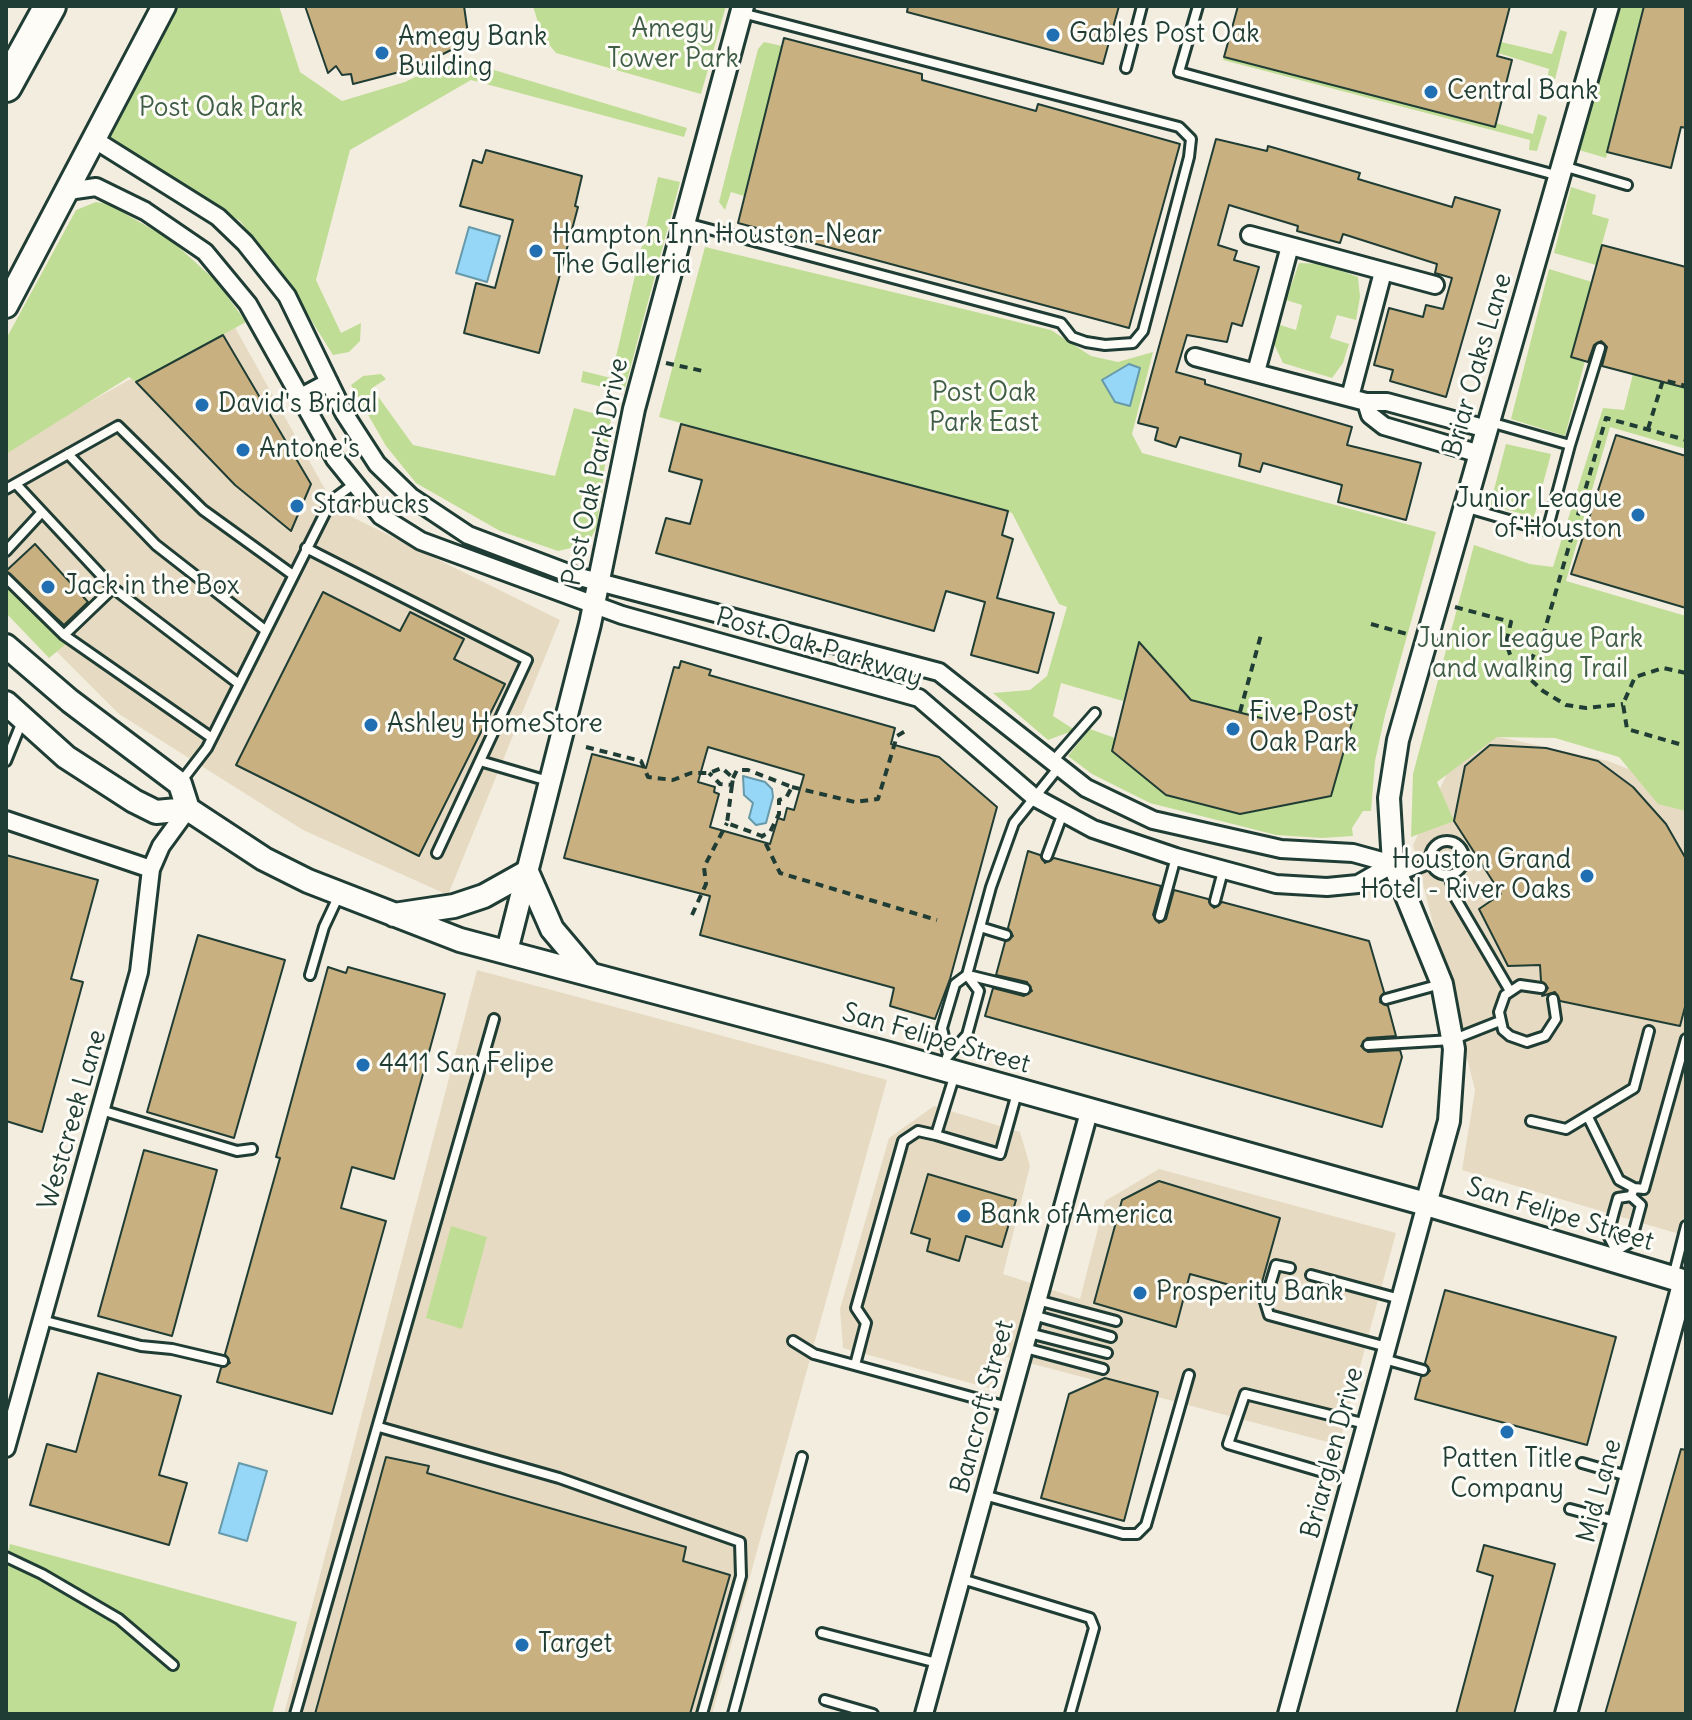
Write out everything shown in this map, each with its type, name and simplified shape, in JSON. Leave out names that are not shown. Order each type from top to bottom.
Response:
[{"type":"highway","points":[[6,86],[50,6]]},
{"type":"main road","points":[[6,306],[164,6]]},
{"type":"main road","points":[[6,646],[70,701],[180,784],[188,809],[156,812],[134,801],[66,757],[6,703]]},
{"type":"main road","name":"San Felipe Street","points":[[188,809],[264,859],[390,916],[460,940],[949,1066],[1017,1091],[1615,1256],[1681,1280]]},
{"type":"main road","points":[[390,916],[454,906],[484,896],[527,872],[552,929],[590,974]]},
{"type":"street","name":"Briar Oaks Lane","points":[[1426,1204],[1449,1121],[1452,1040],[1442,984],[1395,871],[1389,798],[1398,740],[1426,638],[1608,6]]},
{"type":"street","name":"Post Oak Park Drive","points":[[507,951],[600,582],[647,359],[742,9]]},
{"type":"street","name":"Post Oak Parkway","points":[[95,140],[218,217],[245,243],[287,296],[329,382],[377,464],[411,497],[468,535],[511,554],[600,582],[939,672],[1086,788],[1153,820],[1186,830],[1281,849],[1353,853],[1395,871]]},
{"type":"street","name":"Post Oak Parkway","points":[[68,191],[96,187],[145,211],[205,252],[248,304],[299,398],[354,484],[381,516],[421,541],[594,606],[919,698],[1034,797],[1093,829],[1176,857],[1276,884],[1327,887],[1358,884],[1395,871]]},
{"type":"street","points":[[1250,235],[1435,285]]},
{"type":"street","points":[[1256,372],[1290,246]]},
{"type":"street","points":[[1383,272],[1358,399],[1370,415],[1384,426],[1480,454]]},
{"type":"street","points":[[1195,357],[1358,399],[1387,402],[1488,425]]},
{"type":"street","points":[[299,398],[329,382]]},
{"type":"street","name":"Westcreek Lane","points":[[6,1448],[139,972],[151,869],[161,846],[188,809]]},
{"type":"street","points":[[6,820],[151,869]]},
{"type":"street","name":"Bancroft Street","points":[[929,1713],[937,1663],[1089,1112]]},
{"type":"street","name":"Briarglen Drive","points":[[1287,1714],[1426,1204]]},
{"type":"street","name":"Mid Lane","points":[[1566,1714],[1681,1280]]},
{"type":"lane","points":[[1198,6],[1179,72],[1560,171],[1627,185]]},
{"type":"lane","points":[[1126,68],[1140,7]]},
{"type":"lane","points":[[684,222],[1061,323],[1072,337],[1086,342],[1105,345],[1133,343],[1143,331],[1189,157],[1191,139],[1179,127],[1013,87],[742,9]]},
{"type":"lane","points":[[1464,507],[1547,531],[1600,348]]},
{"type":"lane","points":[[1488,425],[1570,445]]},
{"type":"lane","points":[[6,489],[118,426],[203,510],[293,575]]},
{"type":"lane","points":[[68,454],[156,545],[265,630]]},
{"type":"lane","points":[[16,484],[113,588],[239,684]]},
{"type":"lane","points":[[180,784],[212,738],[331,501],[354,484]]},
{"type":"lane","points":[[6,551],[42,512]]},
{"type":"lane","points":[[306,548],[527,660],[437,853]]},
{"type":"lane","points":[[6,578],[64,635],[212,738]]},
{"type":"lane","points":[[64,635],[113,588]]},
{"type":"lane","points":[[949,1066],[942,1028],[955,984],[967,975],[1014,823],[1095,713]]},
{"type":"lane","points":[[6,761],[23,718]]},
{"type":"lane","points":[[480,761],[549,781]]},
{"type":"lane","points":[[1047,856],[1063,813]]},
{"type":"lane","points":[[1444,842],[1455,843],[1463,851],[1464,861],[1459,870],[1449,875],[1438,872],[1431,863],[1435,847],[1444,842]]},
{"type":"lane","points":[[1160,916],[1176,857]]},
{"type":"lane","points":[[1395,871],[1431,863]]},
{"type":"lane","points":[[1215,901],[1223,870]]},
{"type":"lane","points":[[1449,875],[1456,899],[1510,991]]},
{"type":"lane","points":[[310,975],[324,927],[339,894]]},
{"type":"lane","points":[[980,927],[1006,935]]},
{"type":"lane","points":[[967,975],[1025,989]]},
{"type":"lane","points":[[936,1135],[949,1066],[967,1035],[979,991],[967,975]]},
{"type":"lane","points":[[1386,999],[1442,984]]},
{"type":"lane","points":[[1541,988],[1529,984],[1510,991],[1500,1003],[1500,1021],[1510,1036],[1527,1042],[1536,1041],[1552,1029],[1556,1019],[1553,999]]},
{"type":"lane","points":[[295,1714],[494,1019]]},
{"type":"lane","points":[[1368,1045],[1452,1040],[1500,1021]]},
{"type":"lane","points":[[1531,1121],[1566,1129],[1634,1088],[1649,1031]]},
{"type":"lane","points":[[1588,1117],[1619,1180],[1633,1192],[1641,1205],[1631,1242],[1615,1256],[1608,1235],[1618,1198],[1633,1192],[1644,1189],[1681,1075],[1686,1039]]},
{"type":"lane","points":[[855,1365],[866,1323],[856,1308],[903,1141],[918,1131],[1000,1154],[1017,1091]]},
{"type":"lane","points":[[101,1110],[237,1151],[252,1149]]},
{"type":"lane","points":[[1681,1280],[1686,1226]]},
{"type":"lane","points":[[1290,1268],[1276,1265],[1265,1302],[1269,1315],[1385,1353],[1423,1370]]},
{"type":"lane","points":[[1311,1275],[1400,1299]]},
{"type":"lane","points":[[1035,1308],[1116,1321]]},
{"type":"lane","points":[[1035,1308],[1111,1337]]},
{"type":"lane","points":[[42,1320],[141,1346],[172,1349],[223,1361]]},
{"type":"lane","points":[[1026,1340],[1107,1353]]},
{"type":"lane","points":[[1026,1340],[1103,1369]]},
{"type":"lane","points":[[793,1341],[814,1354],[1008,1407]]},
{"type":"lane","points":[[984,1495],[1123,1534],[1137,1534],[1146,1525],[1189,1375]]},
{"type":"lane","points":[[1350,1480],[1228,1444],[1245,1394],[1366,1424]]},
{"type":"lane","points":[[379,1427],[559,1478],[740,1542],[741,1576],[702,1714]]},
{"type":"lane","points":[[733,1714],[802,1457]]},
{"type":"lane","points":[[1582,1463],[1631,1477]]},
{"type":"lane","points":[[1570,1509],[1619,1522]]},
{"type":"lane","points":[[6,1557],[42,1574],[119,1619],[173,1665]]},
{"type":"lane","points":[[961,1579],[1090,1618],[1094,1628],[1070,1714]]},
{"type":"lane","points":[[822,1633],[937,1663]]},
{"type":"lane","points":[[825,1700],[873,1714]]},
{"type":"path","points":[[647,359],[703,371]]},
{"type":"path","points":[[1648,429],[1663,380],[1686,386]]},
{"type":"path","points":[[1524,674],[1543,636],[1606,418],[1686,440]]},
{"type":"path","points":[[1437,603],[1511,622],[1506,643],[1513,663],[1566,705],[1586,708],[1623,704]]},
{"type":"path","points":[[1371,624],[1426,638]]},
{"type":"path","points":[[1240,712],[1262,631]]},
{"type":"path","points":[[1686,673],[1663,668],[1635,677],[1623,704],[1627,729],[1686,746]]},
{"type":"path","points":[[692,915],[706,884],[704,867],[727,823],[733,778],[737,770],[748,770],[792,787],[855,802],[878,799],[897,736],[907,730]]},
{"type":"path","points":[[586,747],[641,761],[648,777],[673,780],[691,773],[709,773],[722,768],[733,778]]},
{"type":"path","points":[[709,773],[720,784],[732,785]]},
{"type":"path","points":[[762,836],[770,832],[779,814],[779,800],[786,798],[792,787]]},
{"type":"path","points":[[727,823],[762,836],[780,873],[937,920]]},
{"type":"shaded area","points":[[232,322],[336,509],[560,620],[448,895],[303,830],[119,714],[6,601],[6,449]]},
{"type":"shaded area","points":[[1468,730],[1608,761],[1686,791],[1686,1236],[1462,1170],[1475,1090],[1413,845]]},
{"type":"shaded area","points":[[477,970],[887,1080],[712,1714],[284,1714]]},
{"type":"shaded area","points":[[934,1106],[1020,1132],[1030,1166],[1003,1274],[1080,1299],[1105,1201],[1159,1169],[1396,1233],[1339,1445],[999,1355],[992,1389],[843,1348],[840,1309],[889,1138]]},
{"type":"green space","name":"Post Oak Park","points":[[179,6],[279,6],[300,72],[342,101],[405,82],[454,58],[687,128],[684,137],[471,80],[350,150],[316,280],[341,333],[361,323],[360,341],[349,352],[333,355],[293,291],[240,221],[107,140]]},
{"type":"green space","name":"Amegy Tower Park","points":[[533,6],[726,6],[701,94],[556,53],[542,36]]},
{"type":"green space","points":[[1619,6],[1644,6],[1606,158],[1579,150]]},
{"type":"green space","points":[[1560,30],[1567,32],[1552,91],[1545,90],[1549,69],[1498,53],[1501,42],[1552,54]]},
{"type":"green space","points":[[764,42],[782,46],[744,196],[731,192],[725,210],[719,202],[758,49]]},
{"type":"green space","points":[[1224,57],[1494,127],[1496,123],[1533,134],[1538,114],[1547,117],[1537,151],[1529,150],[1530,140],[1223,60]]},
{"type":"green space","points":[[658,177],[680,182],[624,392],[581,382],[583,371],[611,378]]},
{"type":"green space","points":[[1571,187],[1596,195],[1592,214],[1609,219],[1596,265],[1554,253]]},
{"type":"green space","points":[[96,202],[108,204],[171,240],[217,282],[246,322],[136,382],[129,377],[6,454],[6,339],[76,210]]},
{"type":"green space","name":"Post Oak Park East","points":[[705,247],[1051,330],[1091,356],[1118,362],[1153,352],[1132,434],[1142,453],[1436,532],[1385,715],[1375,761],[1371,811],[1363,811],[1352,828],[1353,836],[1322,838],[1276,835],[1150,803],[1092,774],[1068,756],[1090,729],[1115,738],[1113,751],[1166,795],[1240,814],[1331,796],[1356,705],[1265,719],[1191,700],[1139,643],[1123,701],[1061,683],[1053,716],[1075,730],[1048,740],[993,693],[1030,690],[1047,676],[1067,607],[1059,604],[1012,513],[659,417]]},
{"type":"green space","points":[[1299,263],[1323,264],[1358,277],[1360,297],[1356,320],[1337,315],[1330,338],[1349,344],[1343,363],[1332,378],[1283,363],[1274,344],[1280,325],[1296,330],[1302,305],[1286,300]]},
{"type":"green space","points":[[1549,269],[1592,282],[1571,357],[1585,361],[1565,436],[1511,419]]},
{"type":"green space","name":"Junior League Park and walking Trail","points":[[1636,362],[1686,376],[1686,449],[1610,427],[1566,581],[1686,616],[1686,811],[1658,804],[1619,757],[1555,738],[1497,737],[1437,782],[1454,821],[1411,837],[1413,774],[1474,545],[1530,564],[1553,567],[1603,408],[1624,410]]},
{"type":"green space","points":[[381,374],[386,379],[372,388],[413,445],[555,476],[574,408],[611,418],[597,526],[588,544],[558,551],[500,531],[416,483],[386,446],[351,385],[363,376]]},
{"type":"green space","points":[[1506,444],[1551,454],[1534,517],[1490,505]]},
{"type":"green space","points":[[6,587],[66,644],[49,658],[6,613]]},
{"type":"green space","points":[[451,1226],[487,1237],[462,1329],[426,1318]]},
{"type":"green space","points":[[10,1544],[297,1622],[272,1714],[6,1714],[6,1563]]},
{"type":"water","points":[[469,227],[500,236],[487,282],[456,273]]},
{"type":"water","points":[[1129,364],[1140,368],[1130,406],[1115,402],[1102,380]]},
{"type":"water","points":[[743,776],[765,782],[772,789],[766,823],[756,825],[749,818],[753,803],[744,795]]},
{"type":"water","points":[[239,1463],[267,1471],[247,1541],[219,1533]]},
{"type":"building","name":"Amegy Bank Building","points":[[305,6],[464,6],[469,41],[415,68],[353,84],[351,74],[342,75],[336,66],[328,73]]},
{"type":"building","name":"Gables Post Oak","points":[[908,6],[1119,6],[1103,64],[907,12]]},
{"type":"building","name":"Central Bank","points":[[1238,6],[1510,6],[1497,56],[1512,60],[1495,127],[1224,57]]},
{"type":"building","points":[[1644,6],[1686,6],[1686,128],[1681,127],[1671,168],[1607,152]]},
{"type":"building","points":[[784,38],[922,74],[922,80],[1036,111],[1038,104],[1180,144],[1129,328],[738,223]]},
{"type":"building","points":[[1216,139],[1267,151],[1268,146],[1360,173],[1358,179],[1452,207],[1455,197],[1500,210],[1446,397],[1390,381],[1393,370],[1374,365],[1389,308],[1423,317],[1426,305],[1443,309],[1452,278],[1435,273],[1437,264],[1343,234],[1340,243],[1297,231],[1298,226],[1229,205],[1218,245],[1237,251],[1234,260],[1259,267],[1242,326],[1232,323],[1227,342],[1187,335],[1176,372],[1205,380],[1205,384],[1352,427],[1347,445],[1421,463],[1406,520],[1338,502],[1342,485],[1263,463],[1260,472],[1239,466],[1241,454],[1180,437],[1176,447],[1155,440],[1158,428],[1138,423]]},
{"type":"building","name":"Hampton Inn Houston-Near The Galleria","points":[[486,150],[582,176],[575,206],[578,207],[539,353],[464,333],[476,283],[495,288],[513,220],[460,206],[473,160],[482,163]]},
{"type":"building","points":[[1602,245],[1686,267],[1686,388],[1602,366],[1607,347],[1601,341],[1594,345],[1588,362],[1571,357]]},
{"type":"building","points":[[223,335],[311,484],[291,531],[235,485],[136,382]]},
{"type":"building","points":[[681,424],[1008,511],[1002,535],[1013,539],[997,598],[1054,613],[1038,673],[971,655],[985,602],[946,591],[934,631],[656,553],[666,518],[690,524],[702,480],[669,471]]},
{"type":"building","name":"Junior League of Houston","points":[[1616,435],[1686,456],[1686,608],[1571,574]]},
{"type":"building","name":"Jack in the Box","points":[[35,544],[88,602],[64,625],[6,571]]},
{"type":"building","name":"Ashley HomeStore","points":[[323,592],[400,631],[410,612],[464,639],[454,659],[505,684],[419,856],[236,765]]},
{"type":"building","name":"Five Post Oak Park","points":[[1139,642],[1191,700],[1265,719],[1357,705],[1331,796],[1240,814],[1166,795],[1112,751]]},
{"type":"building","points":[[681,661],[711,670],[709,675],[895,728],[891,744],[939,757],[997,807],[950,979],[935,1019],[890,1006],[894,988],[700,935],[710,896],[564,858],[592,754],[646,768],[674,667],[679,668]],"holes":[[[708,747],[804,775],[794,810],[787,808],[784,820],[778,818],[770,844],[710,827],[719,794],[714,792],[715,787],[698,782]]]},
{"type":"building","name":"Houston Grand Hotel - River Oaks","points":[[1490,745],[1546,748],[1598,761],[1633,787],[1666,824],[1686,859],[1686,1003],[1680,1026],[1560,1001],[1555,992],[1542,996],[1548,988],[1541,981],[1540,965],[1508,966],[1479,909],[1501,894],[1454,821],[1465,766]]},
{"type":"building","points":[[1028,851],[1040,855],[1045,863],[1054,858],[1161,886],[1153,915],[1159,923],[1166,919],[1174,890],[1208,899],[1214,908],[1222,902],[1369,941],[1384,992],[1380,1002],[1388,1006],[1396,1036],[1367,1038],[1361,1046],[1368,1052],[1400,1050],[1402,1057],[1382,1127],[985,1016],[993,988],[1024,996],[1032,991],[1027,982],[996,975],[1005,942],[1013,936],[1008,928]]},
{"type":"building","points":[[6,855],[98,880],[71,979],[83,982],[42,1132],[6,1121]]},
{"type":"building","points":[[198,935],[285,960],[234,1138],[147,1112]]},
{"type":"building","points":[[328,967],[346,973],[348,967],[445,994],[394,1179],[352,1167],[341,1208],[386,1221],[332,1414],[217,1382],[221,1368],[230,1363],[225,1354],[280,1158],[276,1157]]},
{"type":"building","points":[[144,1150],[217,1170],[172,1336],[98,1316]]},
{"type":"building","name":"Bank of America","points":[[928,1174],[1016,1200],[1002,1247],[966,1236],[959,1261],[927,1251],[930,1239],[911,1233]]},
{"type":"building","points":[[1159,1181],[1280,1218],[1259,1293],[1190,1274],[1176,1327],[1094,1303],[1122,1200]]},
{"type":"building","points":[[1445,1290],[1616,1337],[1587,1445],[1415,1399],[1421,1377],[1430,1371],[1425,1363]]},
{"type":"building","points":[[98,1373],[181,1396],[159,1475],[187,1483],[169,1545],[30,1505],[47,1444],[76,1452]]},
{"type":"building","points":[[1105,1378],[1158,1392],[1124,1521],[1041,1498],[1069,1394]]},
{"type":"building","points":[[1681,1449],[1686,1450],[1686,1714],[1605,1714]]},
{"type":"building","name":"Target","points":[[386,1457],[429,1466],[427,1473],[686,1547],[683,1561],[730,1575],[690,1714],[315,1714]]},
{"type":"building","points":[[1484,1545],[1555,1564],[1514,1714],[1456,1714],[1493,1576],[1477,1571]]},
{"type":"place","name":"Gables Post Oak","points":[[1053,35]]},
{"type":"place","name":"Amegy Bank Building","points":[[382,53]]},
{"type":"place","name":"Central Bank","points":[[1431,92]]},
{"type":"place","name":"Hampton Inn Houston-Near The Galleria","points":[[536,251]]},
{"type":"place","name":"David's Bridal","points":[[202,405]]},
{"type":"place","name":"Antone's","points":[[243,450]]},
{"type":"place","name":"Starbucks","points":[[297,506]]},
{"type":"place","name":"Junior League of Houston","points":[[1638,515]]},
{"type":"place","name":"Jack in the Box","points":[[48,587]]},
{"type":"place","name":"Ashley HomeStore","points":[[371,725]]},
{"type":"place","name":"Five Post Oak Park","points":[[1233,729]]},
{"type":"place","name":"Houston Grand Hotel - River Oaks","points":[[1587,876]]},
{"type":"place","name":"4411 San Felipe","points":[[363,1065]]},
{"type":"place","name":"Bank of America","points":[[964,1216]]},
{"type":"place","name":"Prosperity Bank","points":[[1140,1293]]},
{"type":"place","name":"Patten Title Company","points":[[1507,1432]]},
{"type":"place","name":"Target","points":[[522,1645]]}]
